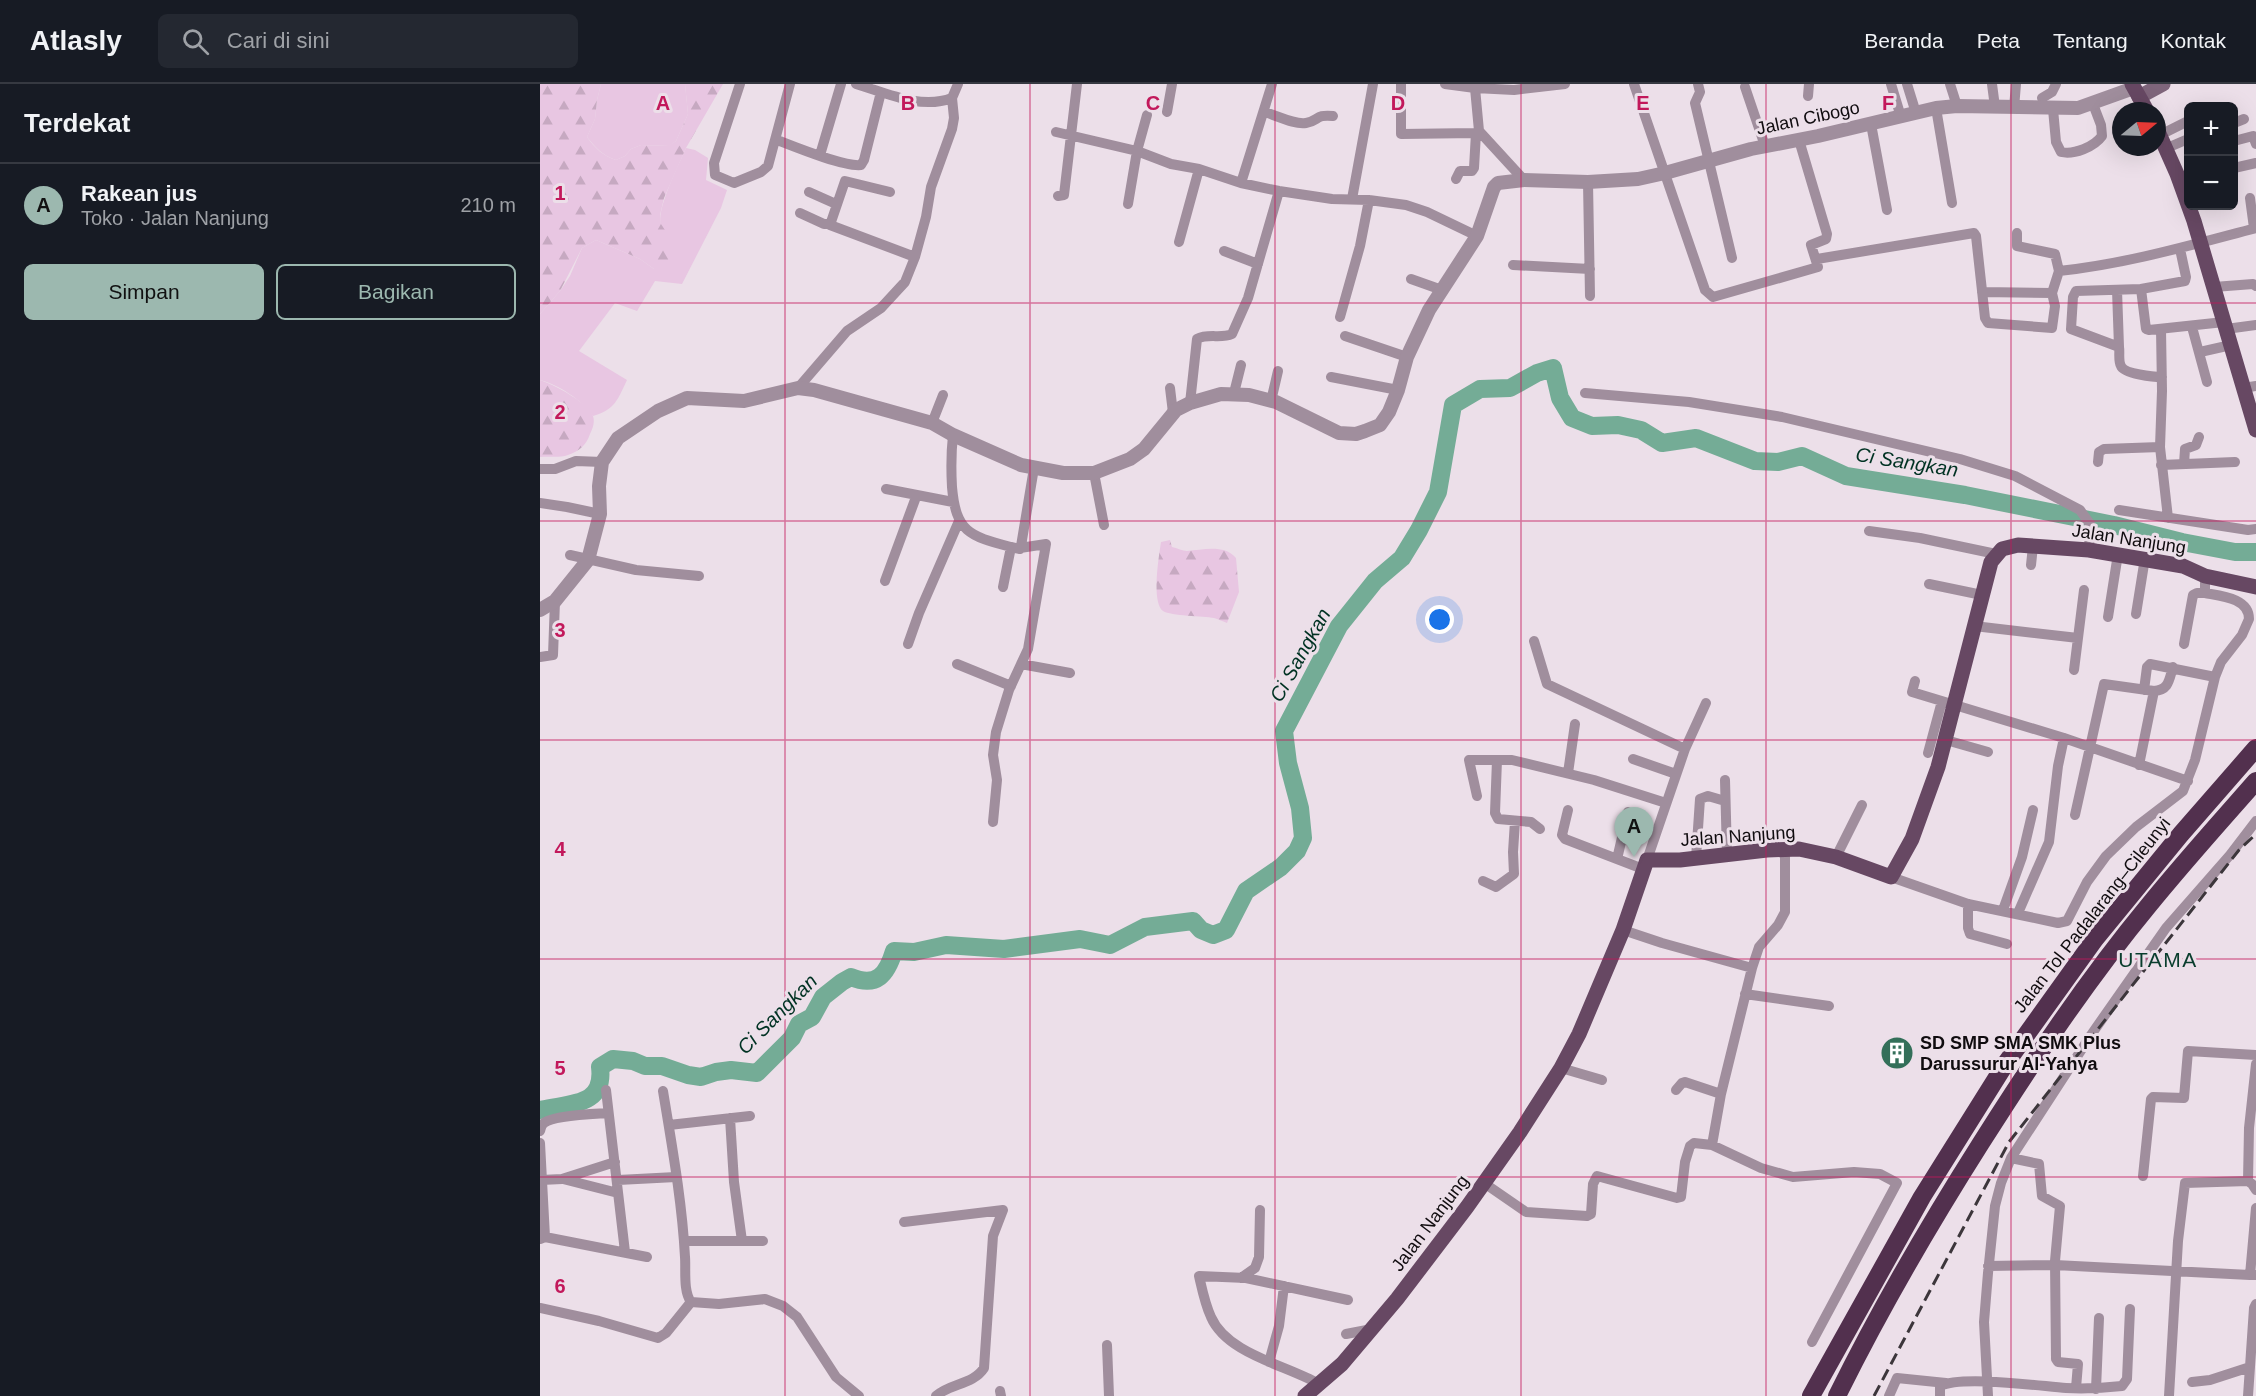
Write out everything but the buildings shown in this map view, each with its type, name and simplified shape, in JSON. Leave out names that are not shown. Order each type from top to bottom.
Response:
[{"type":"highway","name":"Jalan Tol Padalarang–Cileunyi","points":[[1811,1396],[1922,1197],[2006,1063],[2095,939],[2181,834],[2256,748]]},
{"type":"highway","points":[[1837,1396],[1860,1349],[1940,1208],[2062,1019],[2148,906],[2256,782]]},
{"type":"main road","points":[[2135,90],[2163,84]]},
{"type":"main road","points":[[2166,145],[2183,172],[2200,243],[2225,326],[2250,387],[2256,430]]},
{"type":"main road","name":"Jalan Nanjung","points":[[1996,554],[2010,546],[2089,549],[2145,558],[2256,587]]},
{"type":"main road","points":[[1891,877],[1912,839],[1927,801],[1946,741],[1949,704],[1974,626],[1991,562],[1996,554]]},
{"type":"main road","name":"Jalan Nanjung","points":[[2200,573],[2215,568],[2256,576]]},
{"type":"main road","name":"Jalan Nanjung","points":[[1305,1396],[1342,1364],[1372,1329],[1484,1183],[1561,1068],[1580,1034],[1623,930],[1645,865],[1785,849],[1818,852],[1891,877]]},
{"type":"street","points":[[740,84],[714,163],[715,175],[734,183],[761,172],[768,166],[777,140],[790,84]]},
{"type":"street","points":[[820,155],[841,84]]},
{"type":"street","points":[[856,84],[907,100],[942,102],[952,98]]},
{"type":"street","points":[[798,388],[847,331],[881,308],[905,282],[915,257],[926,217],[931,187],[952,129],[954,118],[952,98],[957,84]]},
{"type":"street","points":[[1058,196],[1064,195],[1077,84]]},
{"type":"street","points":[[1167,112],[1172,84]]},
{"type":"street","points":[[1240,183],[1272,84]]},
{"type":"street","points":[[1352,199],[1373,84]]},
{"type":"street","points":[[1401,84],[1401,134],[1477,132],[1524,180]]},
{"type":"street","points":[[1445,84],[1475,88],[1564,84]]},
{"type":"street","points":[[1634,84],[1705,290],[1713,297],[1817,268],[1811,244],[1826,239],[1827,234],[1799,140]]},
{"type":"street","points":[[1698,84],[1700,92],[1695,104],[1732,258]]},
{"type":"street","points":[[1808,96],[1809,84]]},
{"type":"street","points":[[1891,84],[1901,117]]},
{"type":"street","points":[[1907,84],[1916,113]]},
{"type":"street","points":[[1950,84],[1956,106]]},
{"type":"street","points":[[1992,84],[1995,107]]},
{"type":"street","points":[[2014,108],[2016,84]]},
{"type":"street","points":[[2042,98],[2052,92],[2056,84]]},
{"type":"street","points":[[1745,87],[1765,146]]},
{"type":"street","points":[[1456,179],[1460,171],[1472,171],[1474,168],[1477,132],[1475,88]]},
{"type":"street","name":"Jalan Cibogo","points":[[1477,236],[1496,184],[1503,182],[1524,180],[1622,181],[1665,173],[1765,146],[1936,108],[1956,106],[2078,108],[2135,90]]},
{"type":"street","points":[[777,140],[857,166],[863,163],[881,92]]},
{"type":"street","points":[[2053,109],[2056,142],[2061,152],[2067,153],[2090,146],[2102,136],[2101,125],[2092,104]]},
{"type":"street","points":[[1936,108],[1952,203]]},
{"type":"street","points":[[1264,112],[1302,123],[1310,122],[1322,114],[1333,116]]},
{"type":"street","points":[[1128,204],[1146,115]]},
{"type":"street","points":[[1871,123],[1887,210]]},
{"type":"street","points":[[2166,134],[2184,124]]},
{"type":"street","points":[[540,610],[555,601],[588,560],[600,514],[599,486],[602,462],[612,444],[626,431],[680,400],[695,397],[744,401],[798,388],[826,393],[932,423],[953,435],[1021,465],[1057,472],[1094,473],[1118,465],[1138,455],[1173,413],[1190,403],[1213,395],[1234,393],[1271,401],[1339,433],[1356,434],[1374,428],[1384,420],[1398,390],[1407,357],[1429,310],[1477,236],[1427,212],[1406,205],[1369,200],[1332,199],[1240,183],[1199,170],[1171,165],[1137,151],[1056,132]]},
{"type":"street","points":[[2238,140],[2253,136],[2256,144]]},
{"type":"street","points":[[2166,137],[2184,139]]},
{"type":"street","points":[[2238,167],[2256,164]]},
{"type":"street","points":[[1179,242],[1199,170]]},
{"type":"street","points":[[830,224],[842,184],[846,180],[890,192]]},
{"type":"street","points":[[1588,182],[1590,296]]},
{"type":"street","points":[[1190,403],[1197,339],[1202,336],[1232,334],[1248,298],[1279,191]]},
{"type":"street","points":[[809,192],[836,204]]},
{"type":"street","points":[[2059,271],[2095,267],[2180,249],[2255,228],[2250,198]]},
{"type":"street","points":[[1340,317],[1360,246],[1369,200]]},
{"type":"street","points":[[801,213],[824,224],[830,224],[915,257]]},
{"type":"street","points":[[1816,259],[1974,233],[1985,318],[1988,323],[2071,329],[2119,347]]},
{"type":"street","points":[[2017,233],[2017,246],[2055,254],[2059,271],[2052,293],[2055,306],[2052,328]]},
{"type":"street","points":[[2071,329],[2074,293],[2079,290],[2140,289],[2185,281],[2180,249]]},
{"type":"street","points":[[1224,251],[1258,264]]},
{"type":"street","points":[[1513,265],[1590,269]]},
{"type":"street","points":[[1411,279],[1442,290]]},
{"type":"street","points":[[2214,287],[2253,284],[2256,286]]},
{"type":"street","points":[[2140,289],[2145,329],[2147,330],[2256,325]]},
{"type":"street","points":[[2116,290],[2120,366],[2123,370],[2142,375],[2162,377]]},
{"type":"street","points":[[1982,292],[2052,293]]},
{"type":"street","points":[[2192,327],[2206,382]]},
{"type":"street","points":[[2161,329],[2160,447],[2168,518]]},
{"type":"street","points":[[1344,336],[1407,357]]},
{"type":"street","points":[[2200,352],[2231,345]]},
{"type":"street","points":[[1234,393],[1241,365]]},
{"type":"street","points":[[1271,401],[1278,371]]},
{"type":"street","points":[[1330,377],[1398,390]]},
{"type":"street","points":[[1170,388],[1173,413]]},
{"type":"street","points":[[1586,393],[1689,402],[1782,417],[1960,459],[2015,476],[2080,510],[2091,529],[2089,549]]},
{"type":"street","points":[[932,423],[943,395]]},
{"type":"street","points":[[953,435],[951,468],[953,502],[959,521],[978,537],[1019,545],[1046,544],[1030,639],[996,732],[993,755],[997,780],[993,822]]},
{"type":"street","points":[[2184,464],[2185,449],[2196,445],[2199,437]]},
{"type":"street","points":[[2098,462],[2099,452],[2104,449],[2160,447]]},
{"type":"street","points":[[540,469],[555,469],[576,461],[602,462]]},
{"type":"street","points":[[2161,465],[2235,462]]},
{"type":"street","points":[[1003,587],[1019,545],[1034,468]]},
{"type":"street","points":[[1094,473],[1104,525]]},
{"type":"street","points":[[886,489],[953,502]]},
{"type":"street","points":[[885,581],[916,496]]},
{"type":"street","points":[[540,503],[600,514]]},
{"type":"street","points":[[2119,510],[2248,530],[2256,529]]},
{"type":"street","points":[[908,644],[959,521]]},
{"type":"street","points":[[1869,531],[1920,538],[1996,554]]},
{"type":"street","points":[[2031,565],[2033,546]]},
{"type":"street","points":[[2108,617],[2118,554]]},
{"type":"street","points":[[570,555],[654,572],[699,576]]},
{"type":"street","points":[[2136,614],[2145,558]]},
{"type":"street","points":[[2200,573],[2205,593]]},
{"type":"street","points":[[1929,584],[1982,595]]},
{"type":"street","points":[[2074,670],[2084,590]]},
{"type":"street","points":[[1891,877],[1968,904],[2058,923],[2067,921],[2087,882],[2106,856],[2136,827],[2179,796],[2188,782],[2215,677],[2221,662],[2252,629],[2249,614],[2240,603],[2231,598],[2195,593],[2184,644]]},
{"type":"street","points":[[540,657],[553,655],[555,601]]},
{"type":"street","points":[[1974,626],[2078,638]]},
{"type":"street","points":[[1534,640],[1547,684],[1685,749]]},
{"type":"street","points":[[957,664],[1011,686]]},
{"type":"street","points":[[1021,664],[1070,673]]},
{"type":"street","points":[[2139,765],[2149,690],[2149,664],[2215,677]]},
{"type":"street","points":[[2075,815],[2104,684],[2149,690],[2166,688],[2173,667]]},
{"type":"street","points":[[1915,681],[1912,692],[2064,738],[2188,782]]},
{"type":"street","points":[[1568,810],[1562,837],[1617,859],[1645,865],[1685,749],[1706,703]]},
{"type":"street","points":[[1928,753],[1949,704]]},
{"type":"street","points":[[1568,773],[1575,724]]},
{"type":"street","points":[[2018,913],[2049,842],[2058,766],[2064,738]]},
{"type":"street","points":[[1946,741],[1988,752]]},
{"type":"street","points":[[1477,796],[1469,760],[1512,759],[1568,773],[1666,803]]},
{"type":"street","points":[[1633,759],[1676,774]]},
{"type":"street","points":[[1497,760],[1495,813],[1498,819],[1531,822],[1540,829]]},
{"type":"street","points":[[1725,780],[1727,855]]},
{"type":"street","points":[[1696,858],[1700,799],[1708,796],[1725,801]]},
{"type":"street","points":[[1836,857],[1862,805]]},
{"type":"street","points":[[2003,910],[2022,856],[2033,810]]},
{"type":"street","points":[[1617,859],[1628,812]]},
{"type":"street","points":[[1483,881],[1496,887],[1515,873],[1513,852],[1515,821]]},
{"type":"street","points":[[1989,1396],[1984,1322],[1988,1266],[1995,1206],[2011,1158],[2091,1035],[2166,928],[2230,855],[2256,821]]},
{"type":"street","points":[[1713,1145],[1721,1095],[1752,968],[1759,947],[1779,925],[1785,912],[1785,849]]},
{"type":"street","points":[[1968,904],[1970,934],[2007,944]]},
{"type":"street","points":[[1623,930],[1752,968]]},
{"type":"street","points":[[1745,994],[1829,1006]]},
{"type":"street","points":[[2143,1176],[2151,1099],[2153,1097],[2184,1098],[2188,1051],[2256,1055]]},
{"type":"street","points":[[2169,1396],[2180,1220],[2186,1182],[2253,1183],[2249,1128],[2256,1064]]},
{"type":"street","points":[[1561,1068],[1602,1080]]},
{"type":"street","points":[[1676,1090],[1685,1082],[1721,1095]]},
{"type":"street","points":[[606,1090],[625,1252]]},
{"type":"street","points":[[663,1091],[684,1241],[687,1290],[691,1302]]},
{"type":"street","points":[[540,1131],[548,1120],[608,1113]]},
{"type":"street","points":[[669,1125],[750,1116]]},
{"type":"street","points":[[730,1118],[734,1182],[742,1240]]},
{"type":"street","points":[[540,1143],[542,1238],[647,1257]]},
{"type":"street","points":[[1484,1183],[1526,1212],[1587,1216],[1591,1214],[1593,1184],[1597,1176],[1680,1198],[1685,1162],[1690,1146],[1694,1143],[1713,1145],[1761,1168],[1793,1177],[1854,1172],[1880,1174],[1897,1183],[1812,1342]]},
{"type":"street","points":[[2011,1158],[2038,1163],[2042,1196],[2060,1206],[2055,1265],[2056,1359],[2059,1362],[2078,1364],[2071,1391]]},
{"type":"street","points":[[541,1180],[562,1179],[615,1162]]},
{"type":"street","points":[[618,1180],[676,1177]]},
{"type":"street","points":[[562,1179],[618,1194]]},
{"type":"street","points":[[1988,1266],[2055,1265],[2253,1275],[2256,1208]]},
{"type":"street","points":[[904,1222],[1002,1210],[993,1236],[984,1368],[975,1378],[944,1390],[936,1396]]},
{"type":"street","points":[[1241,1278],[1255,1268],[1259,1257],[1260,1210]]},
{"type":"street","points":[[684,1241],[763,1241]]},
{"type":"street","points":[[1319,1384],[1269,1362],[1226,1339],[1211,1317],[1199,1276],[1241,1278],[1348,1300]]},
{"type":"street","points":[[1269,1362],[1279,1326],[1284,1286]]},
{"type":"street","points":[[691,1302],[719,1304],[765,1299],[783,1306],[797,1317],[837,1377],[859,1396]]},
{"type":"street","points":[[540,1308],[599,1320],[658,1338],[666,1333],[691,1302]]},
{"type":"street","points":[[2248,1396],[2256,1304]]},
{"type":"street","points":[[1889,1396],[1897,1378],[1946,1383],[1987,1382],[2071,1391],[2122,1386],[2126,1382],[2130,1309]]},
{"type":"street","points":[[2096,1389],[2099,1317]]},
{"type":"street","points":[[1346,1334],[1372,1329]]},
{"type":"street","points":[[1107,1344],[1109,1396]]},
{"type":"street","points":[[2192,1382],[2210,1380],[2250,1367]]},
{"type":"street","points":[[1940,1396],[1940,1386],[1946,1383]]},
{"type":"green space","points":[[540,84],[601,84],[595,119],[587,137],[600,151],[616,160],[641,145],[668,146],[676,141],[688,114],[685,84],[723,84],[686,148],[664,198],[660,215],[661,224],[674,244],[669,262],[663,268],[654,269],[640,259],[596,240],[582,248],[560,291],[540,314]]},
{"type":"green space","points":[[601,84],[685,84],[688,114],[676,141],[669,146],[641,145],[616,160],[603,154],[587,137],[595,119]]},
{"type":"green space","points":[[686,148],[695,150],[708,158],[706,180],[727,190],[721,208],[682,284],[655,281],[637,311],[615,303],[579,351],[627,380],[611,407],[593,416],[570,394],[555,385],[540,380],[540,314],[570,276],[582,248],[596,240],[640,259],[654,269],[673,244],[662,227],[660,217],[669,187]]},
{"type":"green space","points":[[540,380],[578,400],[590,411],[594,420],[592,430],[582,448],[562,456],[540,457]]},
{"type":"green space","points":[[1170,540],[1172,547],[1184,551],[1219,549],[1236,558],[1239,592],[1227,623],[1214,618],[1167,613],[1159,606],[1157,578],[1161,542]]},
{"type":"waterway","name":"Ci Sangkan","points":[[540,1110],[573,1104],[591,1096],[597,1090],[600,1067],[613,1059],[633,1061],[645,1066],[662,1066],[701,1077],[731,1070],[757,1073],[792,1038],[799,1024],[812,1017],[823,997],[851,977],[868,981],[880,977],[888,966],[894,951],[914,952],[946,945],[1004,949],[1080,939],[1110,945],[1145,927],[1193,921],[1201,930],[1213,935],[1226,930],[1246,891],[1281,867],[1297,851],[1303,838],[1300,808],[1288,763],[1284,731],[1339,626],[1375,581],[1402,558],[1419,530],[1438,492],[1453,405],[1480,389],[1510,388],[1537,373],[1553,368],[1560,398],[1572,418],[1592,426],[1618,425],[1641,430],[1662,443],[1696,438],[1755,461],[1778,462],[1802,456],[1846,476],[1965,495],[2235,552],[2256,552]]},
{"type":"railway","points":[[1874,1396],[2009,1142],[2239,850],[2256,834]]},
{"type":"place","name":"Rakean jus","points":[[1634,857]]},
{"type":"place","name":"SD SMP SMA SMK Plus Darussurur Al-Yahya","points":[[1897,1053]]},
{"type":"district","name":"UTAMA","points":[[2158,960]]}]
